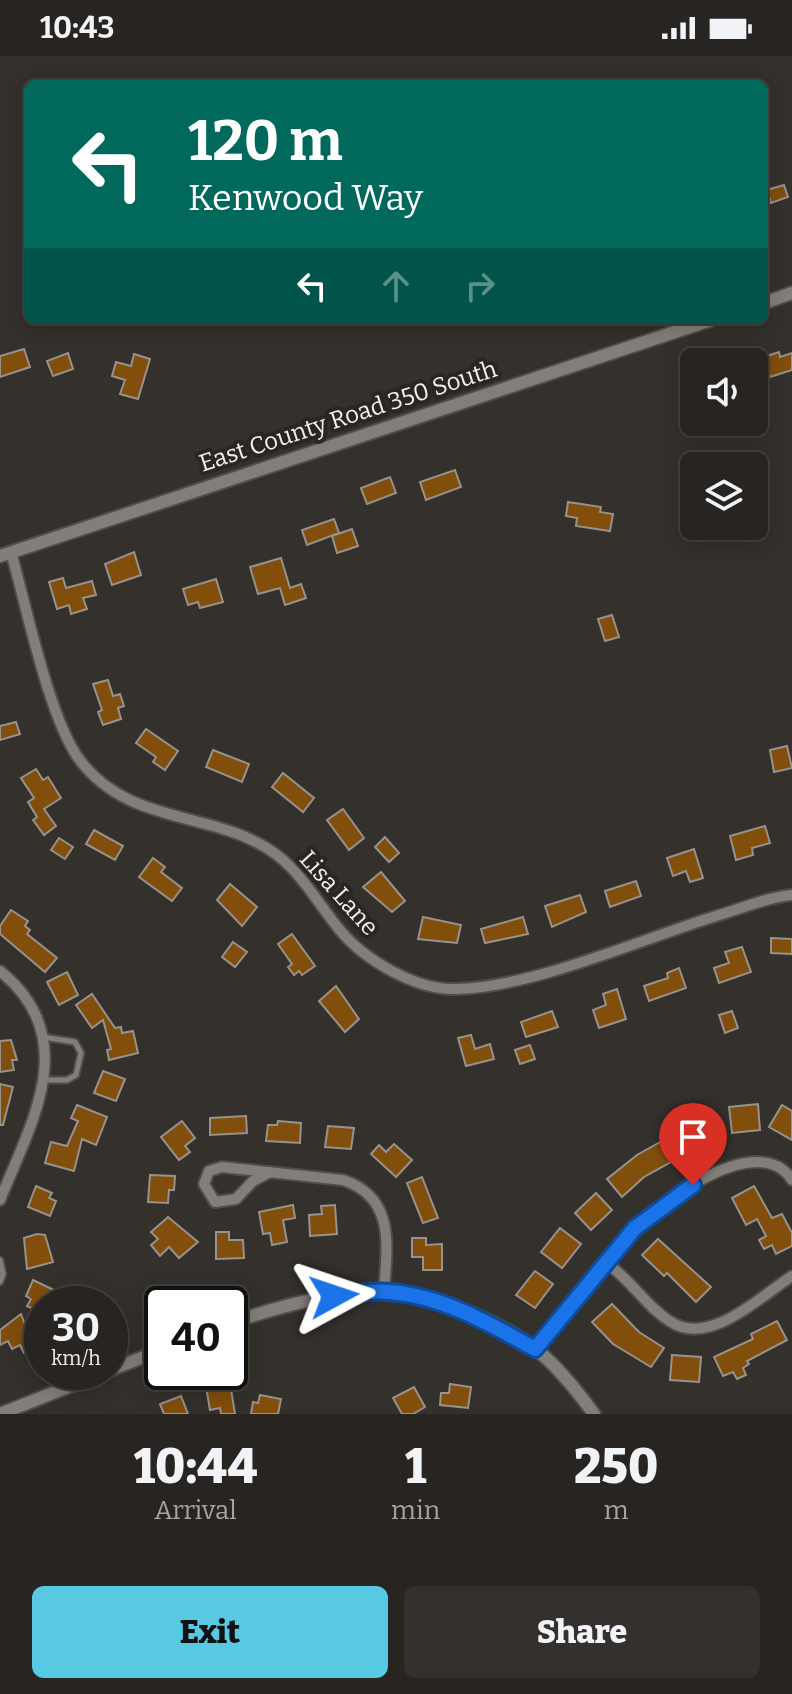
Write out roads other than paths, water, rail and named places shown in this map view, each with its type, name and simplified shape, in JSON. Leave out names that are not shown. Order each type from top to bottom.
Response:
[{"type":"street","points":[[768,302],[792,293]]},
{"type":"street","name":"East County Road 350 South","points":[[6,554],[699,324]]},
{"type":"street","name":"Lisa Lane","points":[[6,554],[58,715],[78,758],[97,778],[136,805],[240,835],[277,855],[305,883],[341,932],[371,957],[405,976],[426,985],[454,989],[503,982],[792,895]]},
{"type":"street","points":[[0,971],[29,1004],[42,1037],[46,1080],[0,1200]]},
{"type":"street","points":[[535,1349],[635,1228],[674,1196],[711,1174],[751,1160],[770,1163],[787,1173],[792,1180]]},
{"type":"street","points":[[270,1172],[226,1202],[215,1202],[204,1184],[209,1171],[222,1167],[270,1172],[343,1180],[369,1193],[387,1227],[384,1292]]},
{"type":"street","points":[[606,1263],[621,1272],[670,1322],[685,1328],[716,1325],[792,1276]]},
{"type":"street","points":[[248,1317],[288,1304],[384,1292],[448,1306],[535,1349],[594,1414]]},
{"type":"street","points":[[0,1414],[60,1390]]},
{"type":"lane","points":[[42,1037],[75,1042],[81,1053],[76,1075],[67,1080],[46,1080]]},
{"type":"lane","points":[[0,1260],[3,1274],[0,1282]]}]
